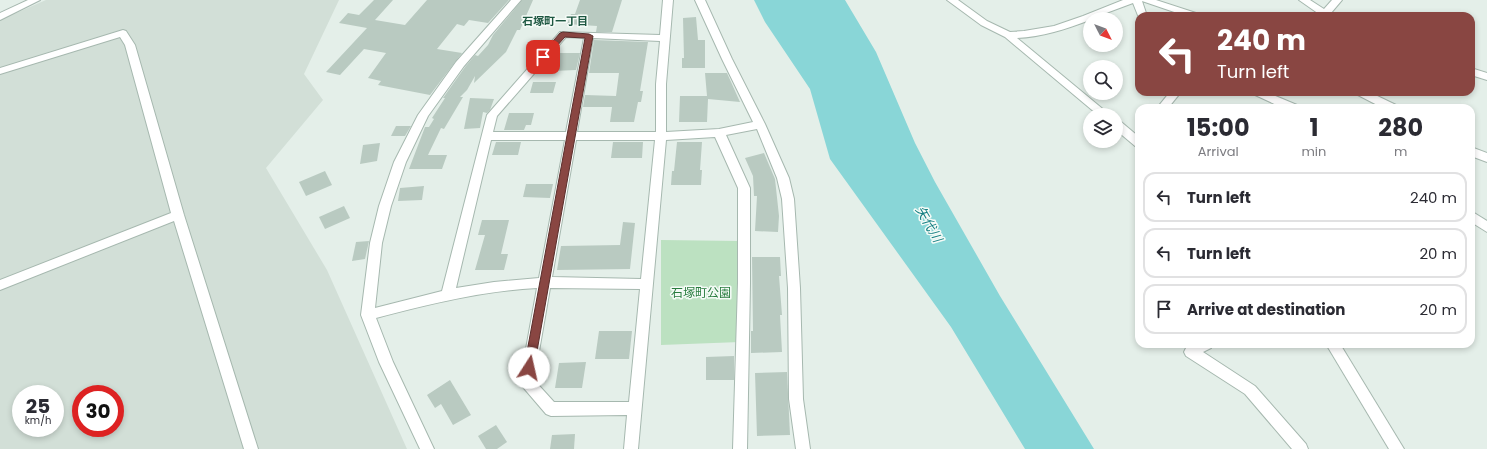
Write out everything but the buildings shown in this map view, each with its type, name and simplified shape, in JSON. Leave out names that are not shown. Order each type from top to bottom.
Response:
[{"type":"street","points":[[0,16],[35,0]]},
{"type":"street","points":[[427,449],[386,362],[368,315],[376,243],[385,206],[400,162],[423,115],[460,64],[516,0]]},
{"type":"street","points":[[631,449],[661,136],[664,38],[668,0]]},
{"type":"street","points":[[700,0],[727,59],[760,124],[783,178],[788,199],[794,288],[796,399],[803,449]]},
{"type":"street","points":[[952,0],[984,23],[1008,35],[1097,108]]},
{"type":"street","points":[[1008,35],[1027,36],[1083,20],[1131,0]]},
{"type":"street","points":[[1137,0],[1141,12]]},
{"type":"street","points":[[1146,0],[1184,12]]},
{"type":"street","points":[[1304,0],[1322,12]]},
{"type":"street","points":[[1328,12],[1337,0]]},
{"type":"street","points":[[0,71],[123,33],[130,45],[178,216],[251,449]]},
{"type":"street","points":[[448,294],[492,115],[563,34],[664,38]]},
{"type":"street","points":[[589,36],[527,382],[552,410],[634,408]]},
{"type":"street","points":[[1475,74],[1487,78]]},
{"type":"street","points":[[1166,104],[1172,96]]},
{"type":"street","points":[[1266,96],[1284,104]]},
{"type":"street","points":[[1368,96],[1384,104]]},
{"type":"street","points":[[488,136],[661,136],[719,133],[760,124]]},
{"type":"street","points":[[1123,129],[1135,138]]},
{"type":"street","points":[[719,133],[744,188],[744,291],[740,449]]},
{"type":"street","points":[[1475,153],[1487,158]]},
{"type":"street","points":[[0,285],[178,216]]},
{"type":"street","points":[[1475,219],[1487,227]]},
{"type":"street","points":[[368,315],[448,294],[495,286],[544,283],[646,284]]},
{"type":"street","points":[[1198,348],[1191,352],[1250,390],[1301,449]]},
{"type":"street","points":[[1336,348],[1397,449]]},
{"type":"shaded area","points":[[46,0],[339,0],[304,74],[323,100],[266,168],[327,270],[407,449],[0,449],[0,20]]},
{"type":"green space","name":"石塚町公園","points":[[661,240],[740,241],[740,342],[661,345]]},
{"type":"water","name":"矢代川","points":[[754,0],[845,0],[876,52],[915,143],[935,182],[1000,296],[1094,449],[1025,449],[951,327],[830,159],[810,89],[765,22]]},
{"type":"district","name":"石塚町一丁目","points":[[555,21]]},
{"type":"route","points":[[529,368],[589,36],[563,34],[543,57]]}]
